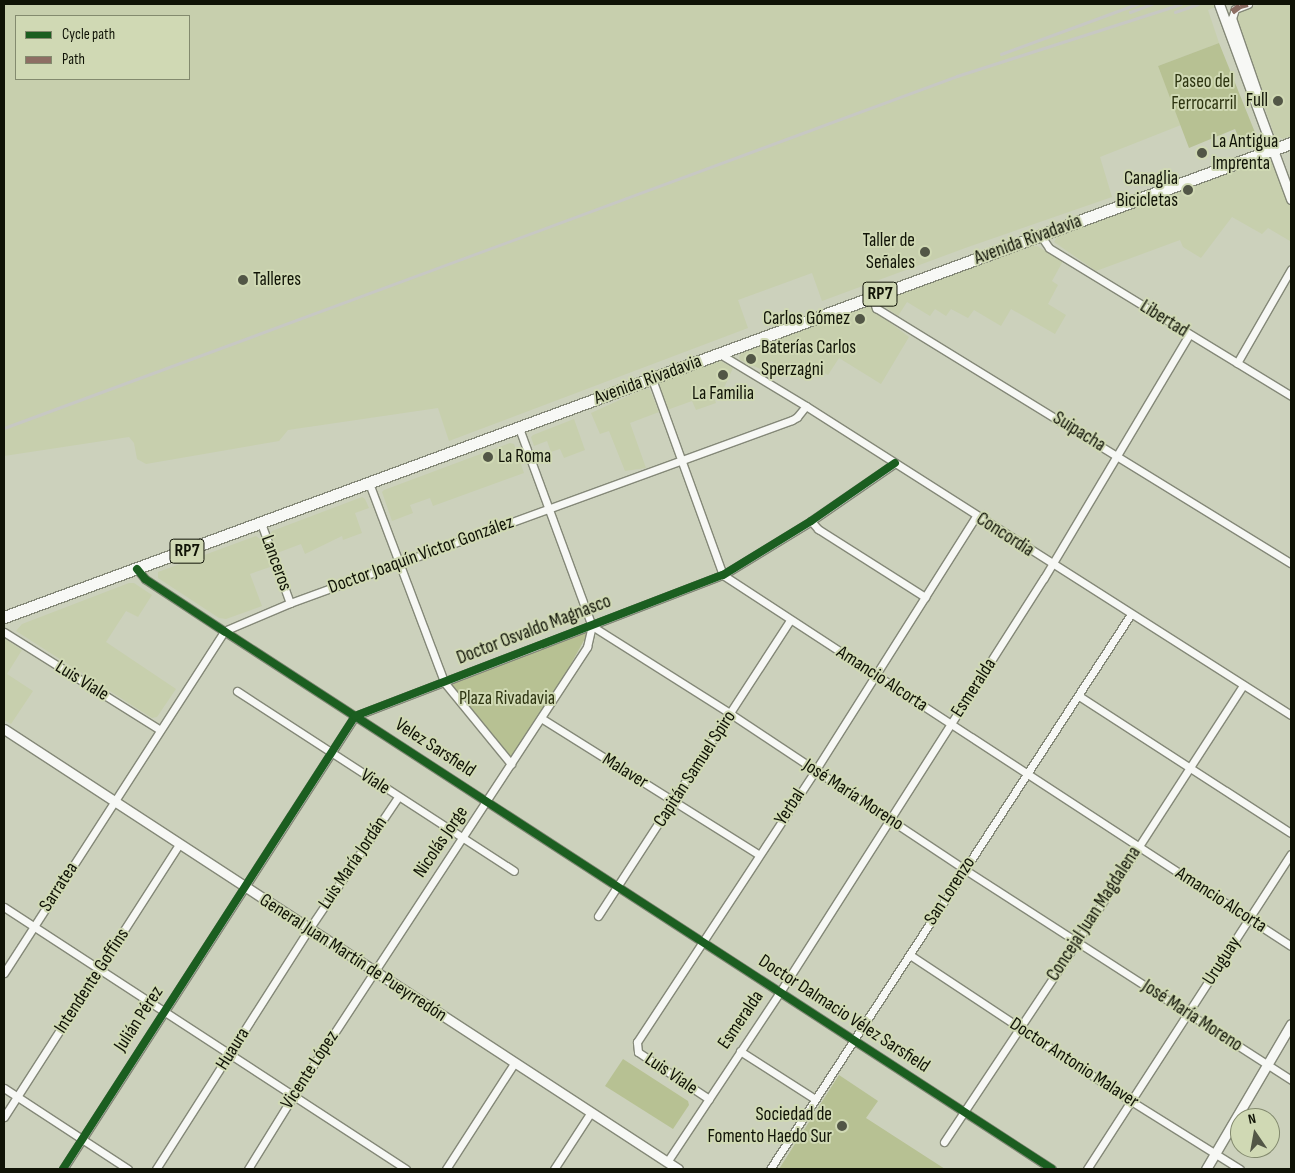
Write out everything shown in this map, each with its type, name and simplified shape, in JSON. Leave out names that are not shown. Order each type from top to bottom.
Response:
[{"type":"main road","name":"Avenida Rivadavia","points":[[4,617],[1291,143]]},
{"type":"street","points":[[1219,4],[1291,199]]},
{"type":"street","points":[[1248,4],[1240,6],[1232,12],[1232,18],[1258,93],[1260,115]]},
{"type":"street","name":"Libertad","points":[[1041,236],[1050,248],[1291,396]]},
{"type":"street","points":[[1237,363],[1291,269]]},
{"type":"street","name":"Suipacha","points":[[872,297],[876,308],[1291,563]]},
{"type":"street","name":"Esmeralda","points":[[667,1162],[780,992],[1052,565],[1189,335]]},
{"type":"street","name":"Concordia","points":[[720,354],[806,406],[1291,716]]},
{"type":"street","points":[[652,379],[723,576]]},
{"type":"street","name":"Doctor Joaquín Victor González","points":[[224,631],[290,603],[792,420],[806,406]]},
{"type":"street","points":[[519,428],[592,626]]},
{"type":"street","name":"Doctor Osvaldo Magnasco","points":[[355,716],[723,576],[811,521],[895,463]]},
{"type":"street","points":[[369,482],[444,682],[511,764]]},
{"type":"street","name":"Yerbal","points":[[636,1047],[637,1042],[976,516]]},
{"type":"street","points":[[811,521],[818,529],[925,597]]},
{"type":"street","name":"Lanceros","points":[[261,523],[290,603]]},
{"type":"street","name":"Velez Sarsfield","points":[[137,569],[145,578],[224,631],[618,886]]},
{"type":"street","name":"Amancio Alcorta","points":[[723,576],[1291,946]]},
{"type":"street","name":"San Lorenzo","points":[[770,1169],[1131,614]]},
{"type":"street","name":"Capitán Samuel Spiro","points":[[598,916],[674,802],[790,620]]},
{"type":"street","name":"José María Moreno","points":[[592,626],[731,714],[964,870],[1291,1080]]},
{"type":"street","name":"Nicolás Jorge","points":[[374,972],[488,801],[587,647],[592,626]]},
{"type":"street","points":[[114,801],[224,631]]},
{"type":"street","name":"Luis Viale","points":[[4,632],[160,730]]},
{"type":"street","name":"Concejal Juan Magdalena","points":[[944,1142],[1077,942],[1243,685]]},
{"type":"street","name":"Viale","points":[[237,691],[462,839],[514,871]]},
{"type":"street","points":[[1079,696],[1291,832]]},
{"type":"street","points":[[244,887],[355,716]]},
{"type":"street","name":"Malaver","points":[[541,718],[759,855]]},
{"type":"street","name":"General Juan Martín de Pueyrredón","points":[[4,729],[678,1169]]},
{"type":"street","name":"Luis María Jordán","points":[[309,929],[398,797]]},
{"type":"street","name":"Sarratea","points":[[4,973],[114,801]]},
{"type":"street","name":"Intendente Goffins","points":[[4,1117],[179,844]]},
{"type":"street","name":"Uruguay","points":[[1087,1169],[1291,854]]},
{"type":"street","name":"Doctor Dalmacio Vélez Sarsfield","points":[[618,886],[1052,1169]]},
{"type":"street","name":"Julián Pérez","points":[[63,1169],[244,887]]},
{"type":"street","points":[[4,907],[406,1169]]},
{"type":"street","name":"Huaura","points":[[156,1169],[309,929]]},
{"type":"street","name":"Doctor Antonio Malaver","points":[[910,955],[1131,1101],[1240,1169]]},
{"type":"street","name":"Vicente López","points":[[248,1169],[374,972]]},
{"type":"street","points":[[1206,1169],[1291,1024]]},
{"type":"street","name":"Luis Viale","points":[[636,1047],[638,1052],[708,1099]]},
{"type":"street","points":[[740,1051],[815,1099]]},
{"type":"street","points":[[446,1169],[515,1062]]},
{"type":"street","points":[[4,1088],[128,1169]]},
{"type":"street","points":[[554,1169],[591,1112]]},
{"type":"shaded area","points":[[4,4],[1224,4],[1208,10],[1219,43],[1158,66],[1181,125],[1100,157],[1112,197],[968,247],[822,301],[812,273],[738,300],[748,328],[449,441],[438,408],[288,430],[279,441],[146,464],[137,459],[134,443],[129,437],[4,456]]},
{"type":"shaded area","points":[[1262,4],[1291,4],[1291,136],[1283,139],[1274,134],[1234,19],[1235,14],[1241,10]]},
{"type":"shaded area","points":[[1268,159],[1274,162],[1291,208],[1290,241],[1268,228],[1262,234],[1232,217],[1201,258],[1183,247],[1180,240],[1096,271],[1054,242],[1058,235]]},
{"type":"shaded area","points":[[1031,246],[1037,246],[1063,261],[1052,281],[1058,285],[1048,304],[1066,315],[1055,334],[1011,309],[1001,326],[974,310],[968,318],[951,309],[946,316],[935,309],[930,316],[907,302],[898,316],[884,306],[887,299]]},
{"type":"shaded area","points":[[868,306],[909,337],[881,384],[839,358],[828,375],[814,367],[806,381],[771,361],[765,371],[740,360],[739,357],[743,351]]},
{"type":"shaded area","points":[[719,360],[733,368],[723,390],[713,394],[716,403],[696,410],[692,401],[667,410],[658,386],[660,382]]},
{"type":"shaded area","points":[[646,388],[650,390],[659,412],[630,423],[646,468],[625,471],[609,431],[600,434],[591,413]]},
{"type":"shaded area","points":[[574,419],[585,450],[564,458],[560,449],[551,452],[547,441],[534,446],[531,437],[533,435]]},
{"type":"shaded area","points":[[510,443],[514,444],[524,473],[433,506],[430,498],[410,505],[413,513],[392,521],[382,492],[384,490]]},
{"type":"shaded area","points":[[362,497],[369,508],[355,513],[362,533],[343,540],[342,536],[305,554],[301,544],[277,553],[270,535],[272,531]]},
{"type":"shaded area","points":[[256,536],[260,539],[270,567],[250,574],[262,606],[226,619],[219,618],[158,578],[158,572]]},
{"type":"shaded area","points":[[129,583],[134,583],[152,595],[138,617],[126,611],[106,642],[176,689],[157,717],[152,718],[16,631],[22,624]]},
{"type":"shaded area","points":[[4,638],[22,650],[7,674],[33,691],[11,724],[4,720]]},
{"type":"green space","name":"Paseo del Ferrocarril","points":[[1219,43],[1258,140],[1242,146],[1235,129],[1189,148],[1158,66]]},
{"type":"green space","name":"Plaza Rivadavia","points":[[592,626],[541,718],[511,764],[444,682]]},
{"type":"green space","points":[[623,1059],[688,1101],[689,1105],[673,1129],[605,1086]]},
{"type":"green space","name":"Sociedad de Fomento Haedo Sur","points":[[839,1075],[878,1101],[866,1118],[945,1169],[779,1169]]},
{"type":"railway","points":[[1001,54],[1137,4]]},
{"type":"railway","points":[[1130,12],[1152,4]]},
{"type":"railway","points":[[4,428],[957,76],[1181,4]]},
{"type":"railway","points":[[1175,12],[1198,4]]},
{"type":"marked path","points":[[1232,12],[1240,6],[1248,4]]},
{"type":"cycle path","points":[[63,1169],[355,716],[723,575],[811,521],[895,463]]},
{"type":"cycle path","points":[[137,569],[145,579],[224,631],[1052,1169]]},
{"type":"place","name":"Full","points":[[1278,101]]},
{"type":"place","name":"La Antigua Imprenta","points":[[1202,153]]},
{"type":"place","name":"Canaglia Bicicletas","points":[[1188,190]]},
{"type":"place","name":"Taller de Señales","points":[[925,252]]},
{"type":"place","name":"Talleres","points":[[243,280]]},
{"type":"place","name":"Carlos Gómez","points":[[860,319]]},
{"type":"place","name":"Baterías Carlos Sperzagni","points":[[751,359]]},
{"type":"place","name":"La Familia","points":[[723,375]]},
{"type":"place","name":"La Roma","points":[[488,457]]},
{"type":"place","name":"Sociedad de Fomento Haedo Sur","points":[[842,1126]]}]
